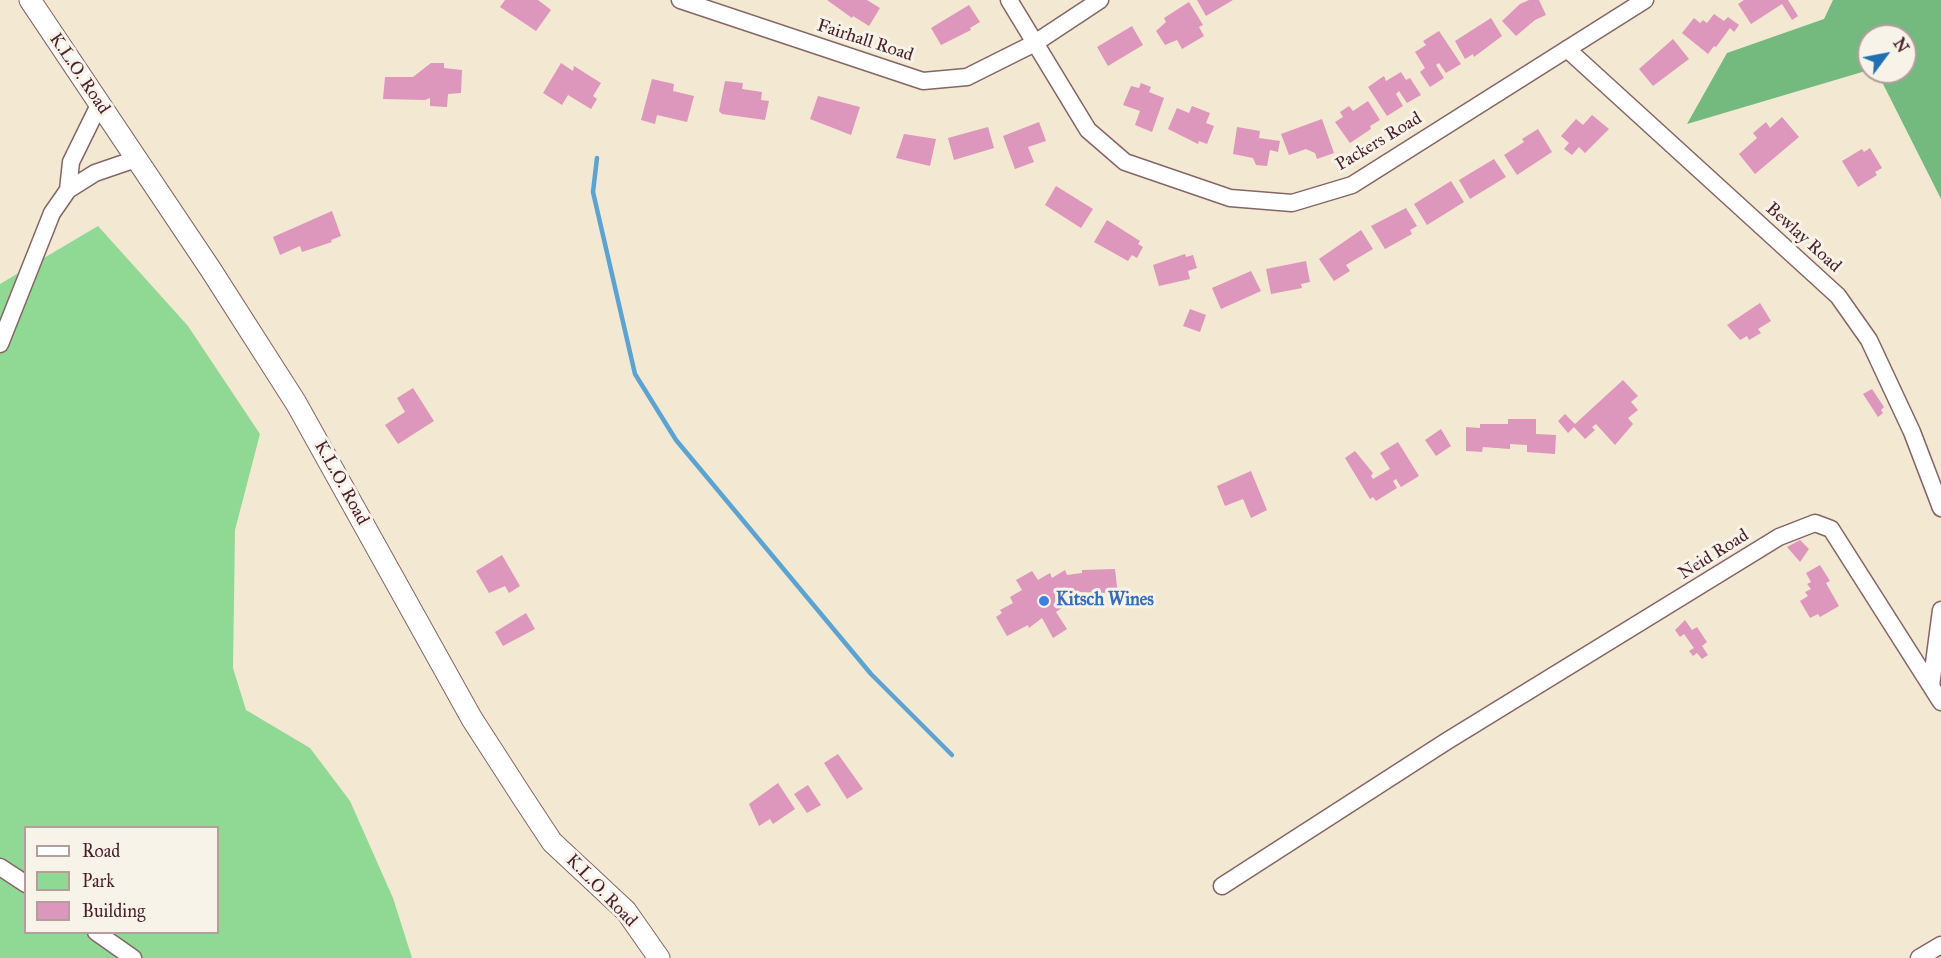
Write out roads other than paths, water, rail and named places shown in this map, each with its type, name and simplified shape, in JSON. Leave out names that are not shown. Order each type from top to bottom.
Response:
[{"type":"main road","name":"K.L.O. Road","points":[[30,0],[296,403],[472,719],[523,798],[552,842],[626,911],[658,958]]},
{"type":"street","name":"Fairhall Road","points":[[680,0],[922,81],[967,77],[1035,43],[1100,0]]},
{"type":"street","name":"Packers Road","points":[[1009,0],[1088,130],[1125,162],[1230,198],[1292,203],[1352,185],[1645,0]]},
{"type":"street","name":"Bewlay Road","points":[[1567,49],[1838,296],[1869,340],[1912,432],[1941,508]]},
{"type":"street","points":[[68,190],[71,162],[99,105]]},
{"type":"street","points":[[0,344],[52,213],[68,190],[95,173],[136,159]]},
{"type":"street","name":"Neid Road","points":[[1222,886],[1448,741],[1779,537],[1815,524],[1831,529],[1941,702]]},
{"type":"street","points":[[1931,686],[1941,610]]},
{"type":"street","points":[[0,867],[24,883]]},
{"type":"street","points":[[97,934],[133,958]]},
{"type":"street","points":[[1919,958],[1941,945]]},
{"type":"waterway","points":[[597,158],[593,192],[635,374],[676,440],[871,674],[952,755]]},
{"type":"place","name":"Kitsch Wines","points":[[1044,601]]}]
